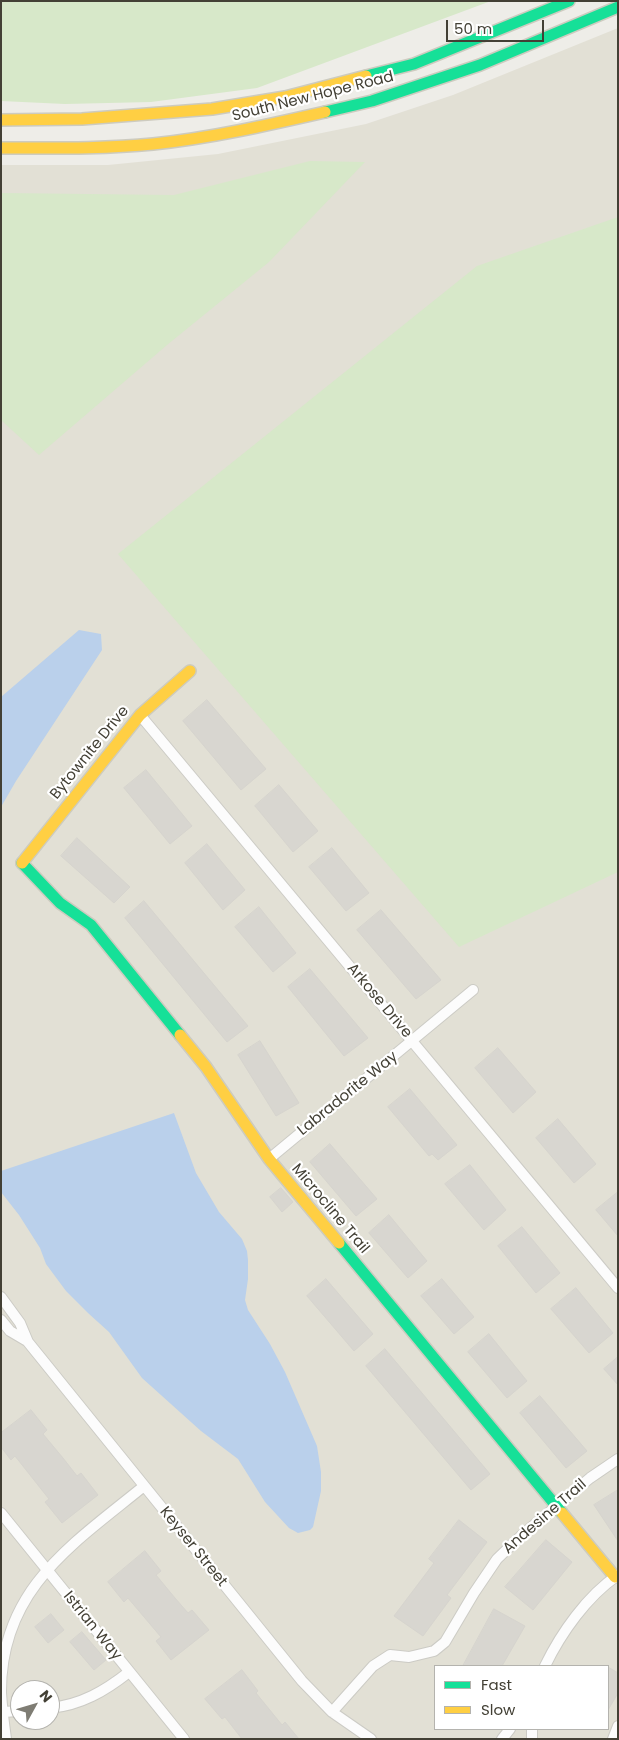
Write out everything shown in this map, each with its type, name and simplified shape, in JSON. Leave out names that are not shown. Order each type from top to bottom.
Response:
[{"type":"main road","name":"South New Hope Road","points":[[1,120],[82,119],[194,110],[285,97],[414,64],[569,1]]},
{"type":"main road","name":"South New Hope Road","points":[[1,148],[63,148],[152,144],[236,132],[372,101],[480,65],[618,7]]},
{"type":"main road","name":"Bytownite Drive","points":[[22,862],[140,714],[190,671]]},
{"type":"main road","name":"Microcline Trail","points":[[22,862],[60,902],[91,925],[206,1067],[269,1159],[616,1576]]},
{"type":"street","name":"Arkose Drive","points":[[140,714],[618,1288]]},
{"type":"street","name":"Labradorite Way","points":[[269,1159],[473,990]]},
{"type":"street","name":"Keyser Street","points":[[1,1297],[20,1323],[28,1342],[302,1681],[332,1712],[371,1739]]},
{"type":"street","name":"Keyser Street","points":[[1,1320],[10,1330],[28,1342]]},
{"type":"street","name":"Andesine Trail","points":[[332,1712],[373,1666],[390,1656],[408,1657],[434,1651],[445,1642],[497,1559],[522,1535],[590,1478],[618,1458]]},
{"type":"street","points":[[6,1739],[1,1692],[2,1674],[7,1643],[23,1600],[46,1568],[68,1547],[144,1486]]},
{"type":"street","name":"Istrian Way","points":[[1,1513],[184,1739]]},
{"type":"street","points":[[546,1665],[565,1630],[589,1602],[616,1576]]},
{"type":"street","points":[[60,1706],[91,1698],[109,1688],[130,1672]]},
{"type":"street","points":[[3,1712],[10,1712]]},
{"type":"street","points":[[613,1739],[618,1726]]},
{"type":"shaded area","points":[[618,28],[618,1739],[1,1739],[1,165],[108,165],[218,154],[366,124],[453,95]]},
{"type":"green space","points":[[1,1],[491,1],[257,88],[151,102],[65,104],[1,101]]},
{"type":"green space","points":[[310,161],[365,162],[269,262],[167,345],[39,455],[1,420],[1,193],[174,195]]},
{"type":"green space","points":[[618,217],[618,872],[459,947],[118,554],[477,266]]},
{"type":"water","points":[[79,630],[101,634],[102,650],[1,807],[1,697]]},
{"type":"water","points":[[174,1113],[196,1173],[219,1212],[242,1239],[247,1251],[248,1260],[245,1300],[248,1310],[285,1372],[317,1446],[321,1472],[321,1491],[313,1527],[310,1530],[298,1533],[289,1528],[265,1502],[238,1459],[201,1431],[142,1378],[109,1332],[66,1291],[46,1264],[40,1248],[19,1215],[1,1192],[1,1171]]},
{"type":"building","points":[[207,700],[266,769],[241,790],[183,721]]},
{"type":"building","points":[[146,770],[192,826],[170,844],[124,788]]},
{"type":"building","points":[[279,785],[318,831],[293,852],[255,806]]},
{"type":"building","points":[[77,838],[130,887],[114,903],[61,856]]},
{"type":"building","points":[[207,844],[245,890],[223,910],[185,863]]},
{"type":"building","points":[[332,848],[369,893],[346,911],[309,867]]},
{"type":"building","points":[[144,901],[248,1026],[227,1042],[125,918]]},
{"type":"building","points":[[259,907],[296,953],[273,972],[235,927]]},
{"type":"building","points":[[381,910],[441,980],[416,999],[357,930]]},
{"type":"building","points":[[310,969],[368,1038],[344,1056],[288,987]]},
{"type":"building","points":[[260,1041],[299,1103],[276,1116],[238,1055]]},
{"type":"building","points":[[498,1048],[536,1092],[513,1113],[475,1068]]},
{"type":"building","points":[[410,1089],[457,1145],[438,1160],[432,1154],[429,1156],[388,1107]]},
{"type":"building","points":[[558,1119],[596,1164],[574,1183],[536,1138]]},
{"type":"building","points":[[330,1144],[377,1199],[356,1216],[310,1162]]},
{"type":"building","points":[[470,1165],[506,1210],[484,1230],[445,1184]]},
{"type":"building","points":[[281,1188],[293,1202],[282,1212],[270,1197]]},
{"type":"building","points":[[618,1192],[618,1236],[596,1210]]},
{"type":"building","points":[[389,1215],[427,1261],[408,1278],[369,1233]]},
{"type":"building","points":[[522,1227],[560,1273],[536,1293],[498,1246]]},
{"type":"building","points":[[326,1279],[373,1334],[354,1351],[307,1296]]},
{"type":"building","points":[[442,1279],[474,1317],[454,1334],[421,1296]]},
{"type":"building","points":[[576,1288],[613,1333],[589,1353],[551,1309]]},
{"type":"building","points":[[489,1334],[527,1381],[507,1398],[468,1352]]},
{"type":"building","points":[[385,1349],[490,1474],[471,1490],[366,1366]]},
{"type":"building","points":[[618,1357],[618,1385],[604,1369]]},
{"type":"building","points":[[540,1396],[587,1451],[566,1468],[520,1413]]},
{"type":"building","points":[[31,1410],[47,1430],[43,1434],[77,1476],[81,1473],[98,1495],[62,1523],[45,1502],[49,1499],[15,1456],[11,1460],[1,1447],[1,1433]]},
{"type":"building","points":[[618,1490],[618,1541],[594,1505]]},
{"type":"building","points":[[459,1520],[487,1542],[447,1595],[451,1598],[423,1636],[394,1616],[434,1563],[429,1559]]},
{"type":"building","points":[[546,1540],[572,1562],[533,1610],[505,1587]]},
{"type":"building","points":[[145,1551],[161,1571],[156,1575],[188,1613],[192,1610],[209,1630],[171,1660],[156,1641],[161,1637],[128,1598],[124,1602],[108,1582]]},
{"type":"building","points":[[494,1609],[525,1626],[503,1665],[464,1665]]},
{"type":"building","points":[[51,1614],[64,1630],[48,1643],[35,1627]]},
{"type":"building","points":[[82,1632],[106,1660],[94,1670],[70,1642]]},
{"type":"building","points":[[609,1668],[618,1673],[618,1693],[609,1708]]},
{"type":"building","points":[[242,1670],[258,1691],[256,1693],[282,1725],[285,1722],[299,1739],[242,1739],[225,1717],[222,1719],[205,1699]]},
{"type":"traffic: fast","points":[[366,76],[414,64],[569,1]]},
{"type":"traffic: fast","points":[[325,112],[372,101],[480,65],[618,7]]},
{"type":"traffic: fast","points":[[22,863],[60,903],[91,925],[180,1035]]},
{"type":"traffic: fast","points":[[339,1243],[562,1513]]},
{"type":"traffic: slow","points":[[1,120],[82,119],[212,109],[285,97],[366,76]]},
{"type":"traffic: slow","points":[[1,148],[153,144],[218,135],[325,112]]},
{"type":"traffic: slow","points":[[22,863],[140,715],[190,671]]},
{"type":"traffic: slow","points":[[180,1035],[206,1067],[269,1159],[339,1243]]},
{"type":"traffic: slow","points":[[562,1513],[615,1577]]}]
